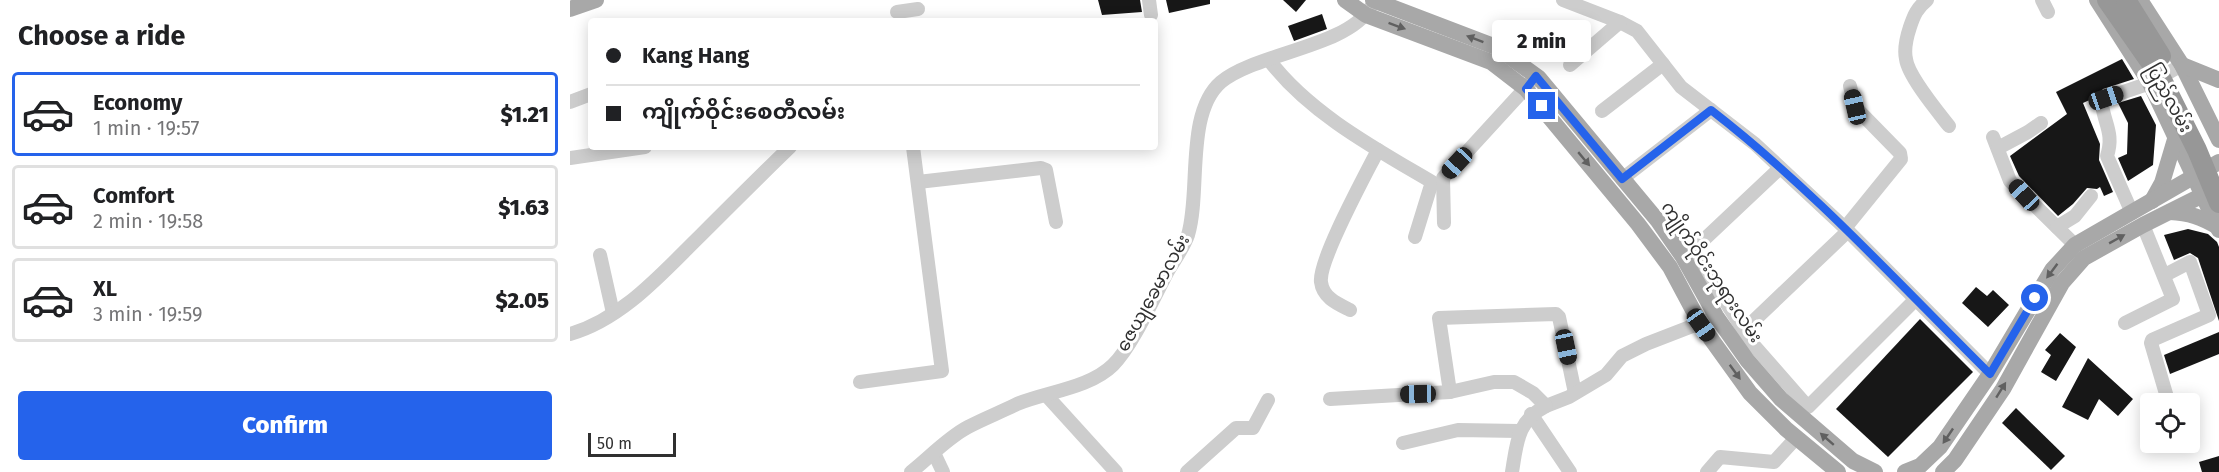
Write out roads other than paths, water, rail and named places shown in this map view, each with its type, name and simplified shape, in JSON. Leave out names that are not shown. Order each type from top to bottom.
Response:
[{"type":"highway","name":"ပြည်လမ်း","points":[[2107,0],[2160,76],[2197,150],[2210,199]]},
{"type":"highway","name":"ပြည်လမ်း","points":[[2126,0],[2169,68],[2219,170]]},
{"type":"main road","points":[[570,9],[596,0]]},
{"type":"main road","points":[[1345,0],[1371,5],[1531,82],[1572,132],[1623,188],[1701,325],[1750,393],[1796,438],[1838,472]]},
{"type":"main road","name":"ပြည်လမ်း","points":[[2097,0],[2150,83],[2193,176],[2210,199],[2218,229]]},
{"type":"main road","name":"ပြည်လမ်း","points":[[2139,0],[2182,65],[2219,140]]},
{"type":"main road","points":[[2182,65],[2219,80]]},
{"type":"main road","points":[[1943,472],[1955,460],[2002,388],[2062,283],[2084,258],[2137,219],[2151,202],[2162,183],[2176,136]]},
{"type":"main road","points":[[2151,202],[2219,162]]},
{"type":"main road","points":[[1905,472],[1920,466],[1932,457],[1990,374],[2052,270],[2075,245],[2137,219],[2210,199],[2219,187]]},
{"type":"main road","name":"ကျိုက်ဝိုင်းဘုရားလမ်း","points":[[1623,188],[1658,221],[1683,257],[1716,316],[1747,360],[1781,399],[1853,461],[1875,472]]},
{"type":"main road","points":[[2169,212],[2188,213],[2202,217],[2218,229]]},
{"type":"street","points":[[1149,0],[1151,15]]},
{"type":"street","points":[[1563,0],[1637,31],[1681,87],[1755,144],[1846,229],[1990,374]]},
{"type":"street","points":[[1927,0],[1918,7],[1912,20],[1908,34],[1906,61],[1922,91],[1949,126]]},
{"type":"street","name":"ဇေယျခေမာလမ်း","points":[[910,472],[966,428],[1020,403],[1047,396],[1095,377],[1113,365],[1134,335],[1187,236],[1193,205],[1198,126],[1209,99],[1221,83],[1242,71],[1344,31],[1371,5]]},
{"type":"street","points":[[897,11],[918,10]]},
{"type":"street","points":[[1570,64],[1620,22]]},
{"type":"street","points":[[1269,60],[1285,81],[1322,111],[1378,150],[1432,182],[1415,237]]},
{"type":"street","points":[[1602,111],[1663,64]]},
{"type":"street","points":[[2125,323],[2173,299],[2165,275],[2107,156],[2111,134],[2104,118],[2102,105],[2106,98],[2150,83],[2182,65]]},
{"type":"street","points":[[1444,223],[1443,178],[1531,82]]},
{"type":"street","points":[[1743,331],[1846,229],[1901,159],[1900,153],[1855,107],[1850,86]]},
{"type":"street","points":[[570,102],[588,95]]},
{"type":"street","points":[[1623,188],[1711,110]]},
{"type":"street","points":[[2042,123],[1996,142],[2010,181],[2075,245]]},
{"type":"street","points":[[570,158],[625,150]]},
{"type":"street","points":[[570,334],[613,313],[652,283],[787,150]]},
{"type":"street","points":[[860,382],[942,371],[913,150]]},
{"type":"street","points":[[1350,310],[1330,300],[1321,282],[1327,254],[1378,150]]},
{"type":"street","points":[[2094,161],[2107,156]]},
{"type":"street","points":[[918,182],[1041,168],[1046,170],[1056,222]]},
{"type":"street","points":[[1780,168],[1693,249],[1743,331],[1808,407],[1915,300]]},
{"type":"street","points":[[2057,227],[2075,216],[2091,196]]},
{"type":"street","points":[[600,255],[613,313]]},
{"type":"street","points":[[2165,275],[2190,262],[2209,315],[2152,340],[2166,393]]},
{"type":"street","points":[[1450,393],[1439,318],[1556,314],[1559,317],[1575,393]]},
{"type":"street","points":[[1512,472],[1519,431],[1531,414],[1606,375],[1622,356],[1646,344],[1701,325],[1716,316]]},
{"type":"street","points":[[1330,399],[1450,393],[1494,382],[1514,382],[1533,393],[1546,406]]},
{"type":"street","points":[[1047,396],[1116,472]]},
{"type":"street","points":[[1187,472],[1236,428],[1253,428],[1268,400]]},
{"type":"street","points":[[1531,414],[1570,472]]},
{"type":"street","points":[[1402,443],[1458,430],[1519,431]]},
{"type":"street","points":[[1707,472],[1720,457],[1774,462],[1796,438]]},
{"type":"street","points":[[934,453],[942,472]]}]
